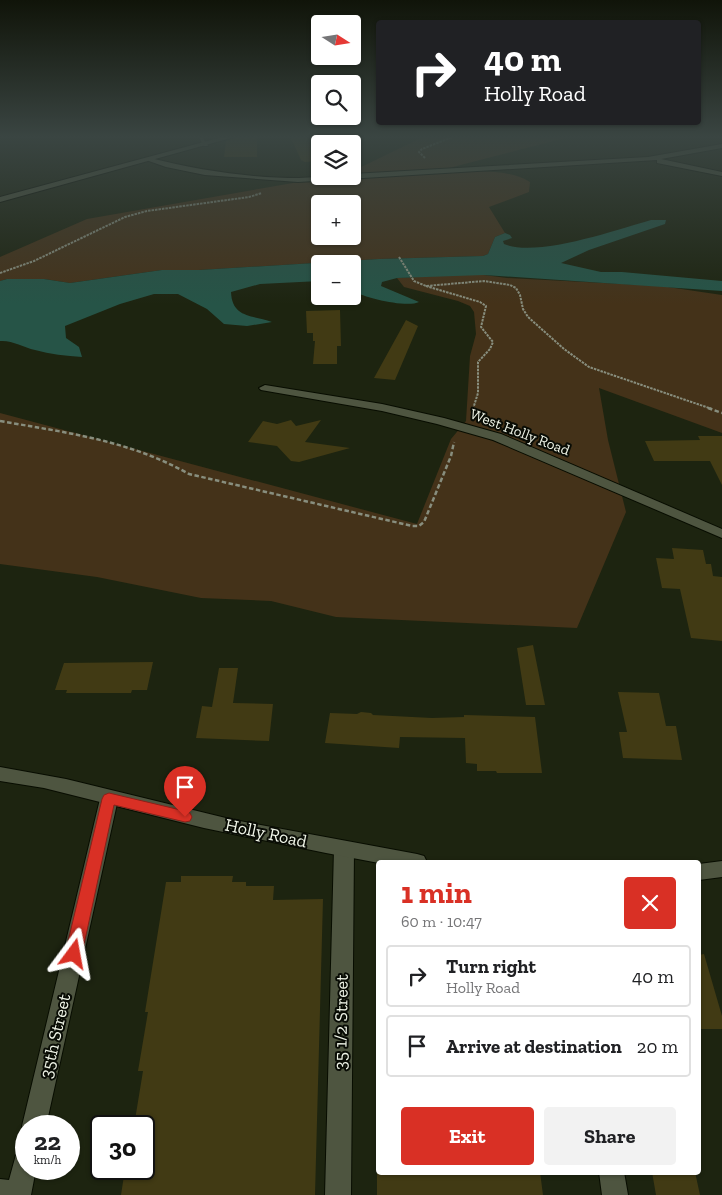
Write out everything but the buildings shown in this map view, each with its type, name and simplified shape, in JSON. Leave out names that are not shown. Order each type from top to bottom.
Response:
[{"type":"street","points":[[0,200],[31,192]]},
{"type":"street","name":"West Holly Road","points":[[265,388],[416,414],[497,437],[722,534]]},
{"type":"street","name":"Holly Road","points":[[0,774],[81,789],[109,799],[185,817],[344,850],[404,860]]},
{"type":"street","name":"35th Street","points":[[37,1115],[109,799]]},
{"type":"street","name":"35 1/2 Street","points":[[338,1195],[344,850]]},
{"type":"street","points":[[701,872],[722,869]]},
{"type":"street","points":[[612,1175],[615,1195]]},
{"type":"street","points":[[12,1193],[18,1180]]},
{"type":"path","points":[[0,273],[34,261],[125,217],[249,197],[266,192]]},
{"type":"path","points":[[0,421],[106,440],[162,459],[189,474],[419,526],[424,522],[431,506],[451,456],[454,442],[474,407],[478,393],[478,362],[490,349],[493,342],[481,327],[486,306],[480,302],[414,281],[399,257]]},
{"type":"path","points":[[426,286],[484,281],[510,285],[516,288],[520,295],[523,309],[528,317],[564,349],[589,367],[722,413]]},
{"type":"shaded area","points":[[243,192],[529,192],[489,207],[505,233],[495,237],[488,254],[483,256],[361,260],[361,255],[311,255],[311,263],[199,270],[162,270],[70,283],[44,279],[7,279],[0,281],[0,257],[87,219]]},
{"type":"shaded area","points":[[484,275],[507,278],[661,286],[722,295],[722,433],[599,388],[608,440],[626,512],[577,628],[336,617],[271,601],[201,598],[97,577],[0,564],[0,413],[417,524],[451,439],[466,421],[470,356],[476,334],[474,312],[470,306],[404,287],[397,278]]},
{"type":"water","points":[[651,220],[666,220],[665,224],[589,250],[561,263],[601,272],[622,272],[722,281],[722,291],[484,275],[397,278],[382,282],[381,286],[419,302],[413,304],[396,303],[361,295],[361,260],[483,256],[488,254],[495,237],[505,233],[512,238],[503,241],[504,244],[536,248],[598,236]]},
{"type":"water","points":[[311,263],[311,281],[260,284],[231,292],[232,300],[239,311],[272,322],[247,326],[224,324],[207,309],[178,294],[154,294],[120,304],[65,326],[66,338],[79,347],[82,357],[46,353],[0,341],[0,281],[7,279],[44,279],[70,283],[162,270],[199,270]]},
{"type":"route","points":[[74,954],[109,799],[185,817]]}]
